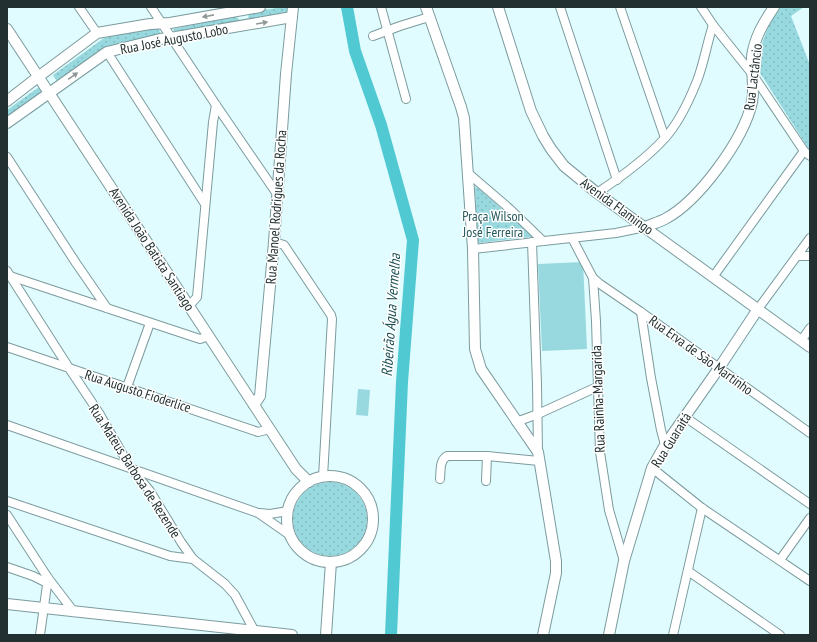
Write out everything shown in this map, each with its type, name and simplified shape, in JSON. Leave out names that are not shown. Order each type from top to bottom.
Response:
[{"type":"street","points":[[79,7],[97,34]]},
{"type":"street","points":[[151,7],[277,194]]},
{"type":"street","name":"Rua José Augusto Lobo","points":[[7,101],[97,34],[150,24],[170,23],[234,9],[260,7]]},
{"type":"street","points":[[381,7],[406,99]]},
{"type":"street","name":"Avenida Flamingo","points":[[498,7],[531,111],[543,136],[564,166],[597,193],[645,226],[810,347]]},
{"type":"street","points":[[560,7],[617,180]]},
{"type":"street","points":[[620,7],[665,138]]},
{"type":"street","name":"Rua Lactâncio","points":[[645,226],[665,219],[683,205],[703,187],[723,163],[750,112],[753,75],[752,56],[760,28],[774,7]]},
{"type":"street","points":[[702,8],[713,25],[753,75],[808,152],[713,276]]},
{"type":"street","points":[[234,9],[245,26]]},
{"type":"street","name":"Rua José Augusto Lobo","points":[[7,123],[108,52],[160,39],[245,26],[292,12]]},
{"type":"street","name":"Rua Manoel Rodrigues da Rocha","points":[[254,405],[260,396],[292,12]]},
{"type":"street","points":[[373,36],[400,26],[427,12],[464,118],[472,249],[475,349],[478,362],[483,373],[538,456]]},
{"type":"street","points":[[597,193],[617,180],[642,160],[665,138],[687,105],[698,79],[713,25]]},
{"type":"street","name":"Avenida João Batista Santiago","points":[[7,29],[296,470],[309,482]]},
{"type":"street","points":[[108,52],[205,204]]},
{"type":"street","points":[[189,306],[197,298],[213,122],[216,105]]},
{"type":"street","points":[[7,156],[89,283],[107,308]]},
{"type":"street","points":[[468,174],[511,210],[543,241]]},
{"type":"street","points":[[472,249],[616,233],[645,226]]},
{"type":"street","name":"Rua Rainha-Margarida","points":[[572,238],[593,278],[601,466],[609,510],[624,561]]},
{"type":"street","points":[[758,309],[810,238]]},
{"type":"street","points":[[274,242],[284,245],[331,315],[332,324],[323,477]]},
{"type":"street","points":[[532,242],[538,456],[556,561],[556,573],[543,635]]},
{"type":"street","points":[[797,256],[810,256]]},
{"type":"street","points":[[8,274],[83,301],[200,339],[209,336]]},
{"type":"street","name":"Rua Mateus Barbosa de Rezende","points":[[8,274],[99,413],[130,467],[150,490],[193,559],[225,584],[235,595],[254,633]]},
{"type":"street","name":"Rua Erva de São Martinho","points":[[593,278],[810,433]]},
{"type":"street","points":[[83,301],[89,291],[89,283]]},
{"type":"street","points":[[25,298],[30,288],[34,284]]},
{"type":"street","name":"Rua Guaraitá","points":[[609,635],[624,561],[652,468],[665,445],[758,309]]},
{"type":"street","points":[[641,312],[651,378],[665,445]]},
{"type":"street","points":[[128,387],[150,323]]},
{"type":"street","points":[[801,341],[810,328]]},
{"type":"street","name":"Rua Augusto Fioderlice","points":[[7,347],[258,432],[270,429]]},
{"type":"street","points":[[516,422],[538,414],[597,387]]},
{"type":"street","points":[[685,417],[810,504]]},
{"type":"street","points":[[7,425],[258,513],[270,514],[288,511]]},
{"type":"street","points":[[440,479],[441,462],[447,456],[538,456]]},
{"type":"street","points":[[486,481],[488,456]]},
{"type":"street","points":[[652,468],[702,508],[810,581]]},
{"type":"street","name":"Avenida João Batista Santiago","points":[[296,470],[297,492]]},
{"type":"street","points":[[335,476],[347,479],[357,485],[365,493],[371,504],[373,515],[373,527],[369,538],[362,548],[348,558],[331,562],[311,558],[303,552],[296,545],[287,524],[288,511],[291,501],[297,492],[309,482],[323,477],[335,476]]},
{"type":"street","points":[[7,500],[170,556],[193,559]]},
{"type":"street","points":[[674,634],[702,508]]},
{"type":"street","points":[[258,513],[291,536]]},
{"type":"street","points":[[7,515],[47,580],[74,612]]},
{"type":"street","points":[[780,560],[810,518]]},
{"type":"street","points":[[326,635],[331,562]]},
{"type":"street","points":[[7,567],[47,580]]},
{"type":"street","points":[[688,572],[780,635]]},
{"type":"street","points":[[40,635],[42,608],[47,580]]},
{"type":"street","points":[[7,604],[254,633],[292,635]]},
{"type":"green space","points":[[287,7],[287,12],[284,16],[250,20],[248,16],[251,12]]},
{"type":"green space","points":[[781,7],[804,7],[791,16],[810,65],[810,151],[760,73],[759,61],[764,38],[769,25]]},
{"type":"green space","points":[[236,16],[240,21],[238,24],[177,34],[173,29]]},
{"type":"green space","points":[[156,27],[162,36],[108,46],[58,83],[53,75],[104,38]]},
{"type":"green space","points":[[39,87],[43,94],[7,120],[7,110]]},
{"type":"green space","name":"Praça Wilson José Ferreira","points":[[475,187],[528,232],[531,237],[477,243]]},
{"type":"green space","points":[[583,262],[587,349],[542,351],[538,264]]},
{"type":"green space","points":[[358,389],[370,390],[368,416],[356,415]]},
{"type":"green space","points":[[330,482],[344,485],[356,493],[364,505],[367,519],[364,533],[356,545],[344,553],[330,556],[316,553],[304,545],[296,533],[293,519],[296,505],[304,493],[316,485]]},
{"type":"waterway","name":"Ribeirão Água Vermelha","points":[[347,7],[355,51],[381,125],[413,240],[402,382],[391,635]]}]
